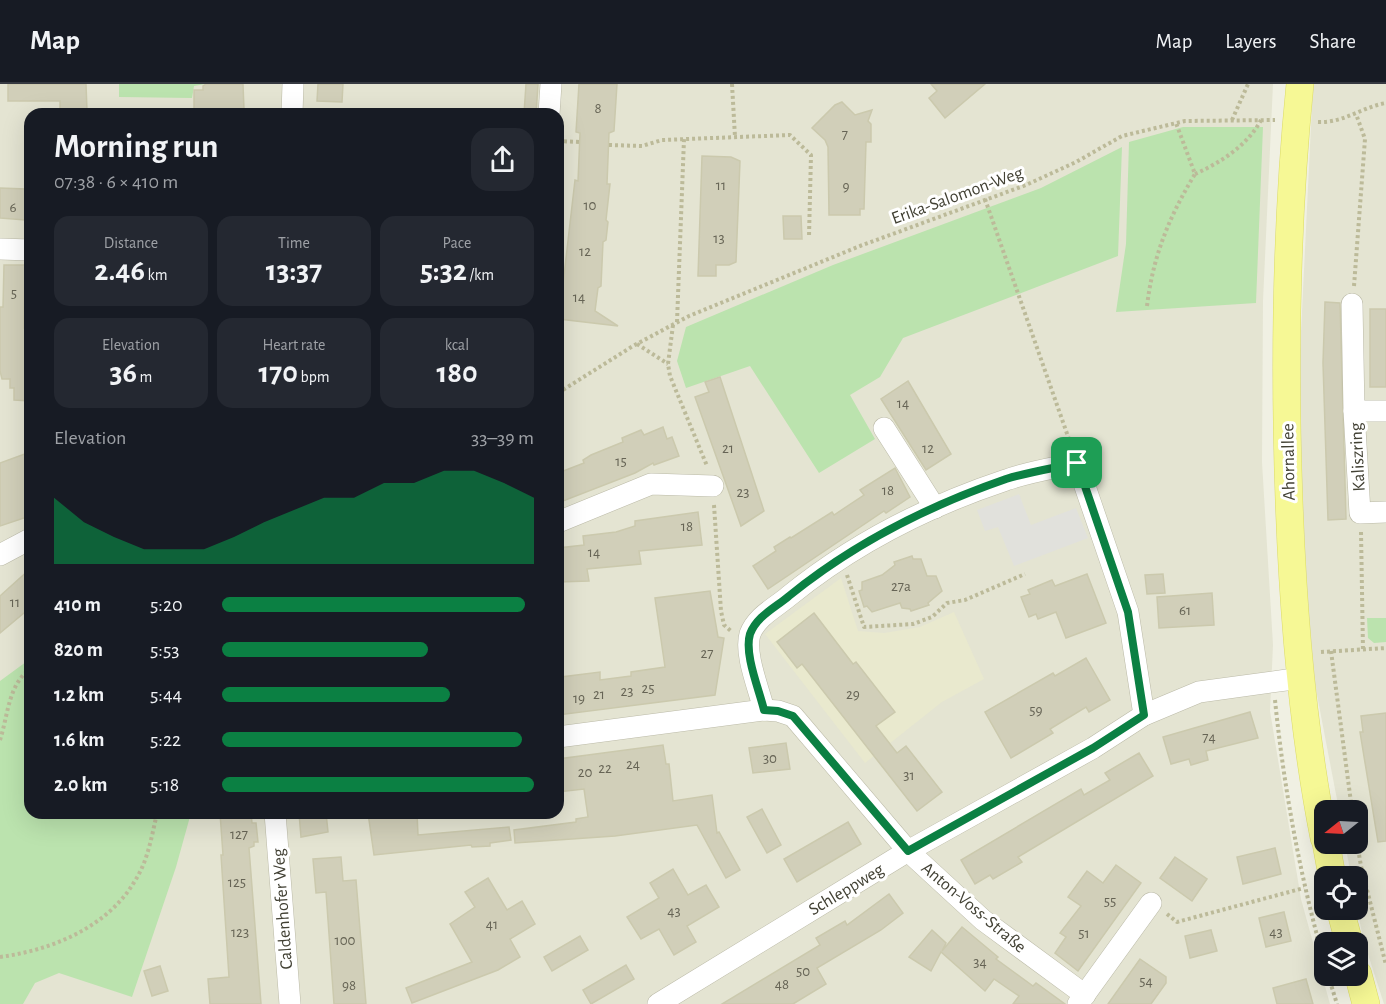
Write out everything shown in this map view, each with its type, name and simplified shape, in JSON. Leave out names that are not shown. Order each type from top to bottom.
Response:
[{"type":"main road","name":"Ahornallee","points":[[1300,84],[1288,258],[1286,358],[1291,558],[1308,742],[1318,800]]},
{"type":"main road","points":[[1361,986],[1366,1004]]},
{"type":"street","points":[[292,108],[293,84]]},
{"type":"street","points":[[549,108],[551,84]]},
{"type":"street","points":[[0,249],[24,250]]},
{"type":"street","name":"Kaliszring","points":[[1352,304],[1354,411],[1360,513],[1386,512]]},
{"type":"street","name":"Kaliszring","points":[[1354,411],[1386,411]]},
{"type":"street","points":[[884,428],[935,508]]},
{"type":"street","points":[[764,710],[749,654],[750,634],[756,622],[771,609],[855,548],[935,508],[1008,479],[1077,463],[1128,612],[1144,715]]},
{"type":"street","points":[[564,520],[651,484],[713,486]]},
{"type":"street","points":[[0,555],[24,542]]},
{"type":"street","name":"Schleppweg","points":[[658,1004],[908,851],[1093,748],[1144,715],[1199,692],[1273,681],[1300,665]]},
{"type":"street","name":"Anton-Voss-Straße","points":[[564,735],[764,710],[778,711],[793,716],[908,851],[983,920],[1081,999]]},
{"type":"street","name":"Caldenhofer Weg","points":[[275,819],[290,1004]]},
{"type":"street","points":[[1081,999],[1151,903]]},
{"type":"path","points":[[732,84],[735,137]]},
{"type":"path","points":[[1232,120],[1248,84]]},
{"type":"path","name":"Erika-Salomon-Weg","points":[[564,389],[637,344],[677,323],[860,246],[1051,174],[1122,136],[1176,123],[1232,120],[1331,122],[1356,114],[1370,106],[1386,103]]},
{"type":"path","points":[[1352,304],[1365,139],[1356,114]]},
{"type":"path","points":[[1147,306],[1160,243],[1173,210],[1195,174],[1232,153],[1261,120]]},
{"type":"path","points":[[1176,123],[1195,174]]},
{"type":"path","points":[[609,145],[642,146],[652,142],[684,139],[790,135],[811,155],[809,236]]},
{"type":"path","points":[[677,323],[684,139]]},
{"type":"path","points":[[564,141],[579,142]]},
{"type":"path","points":[[985,200],[1077,463]]},
{"type":"path","points":[[637,344],[668,364]]},
{"type":"path","points":[[1360,513],[1364,650]]},
{"type":"path","points":[[841,558],[864,627],[913,624],[932,616],[947,603],[965,600],[1025,574]]},
{"type":"path","points":[[1300,665],[1331,651],[1386,648]]},
{"type":"path","points":[[1331,651],[1351,800]]},
{"type":"path","points":[[0,740],[13,690],[24,674]]},
{"type":"path","points":[[1273,681],[1280,746],[1304,888],[1316,932]]},
{"type":"path","points":[[0,957],[34,951],[57,942],[93,924],[116,905],[137,879],[146,856],[155,819]]},
{"type":"path","points":[[1359,854],[1386,965]]},
{"type":"path","points":[[1151,903],[1178,922],[1304,888]]},
{"type":"path","points":[[1331,986],[1337,1004]]},
{"type":"shaded area","points":[[0,84],[1273,84],[1263,301],[1262,462],[1273,645],[1270,711],[1301,899],[1314,946],[1314,986],[1325,986],[1330,1004],[0,1004]]},
{"type":"shaded area","points":[[1313,84],[1386,84],[1386,1004],[1384,1004],[1368,954],[1368,932],[1362,932],[1359,920],[1368,920],[1368,866],[1349,866],[1347,854],[1368,854],[1368,800],[1337,800],[1305,632],[1298,394]]},
{"type":"shaded area","points":[[1019,494],[1031,525],[1076,508],[1088,538],[1014,566],[998,527],[985,531],[977,510]]},
{"type":"shaded area","points":[[841,578],[858,631],[884,633],[920,627],[954,612],[984,679],[942,702],[865,763],[765,634]]},
{"type":"green space","points":[[119,84],[205,84],[194,86],[192,98],[119,97]]},
{"type":"green space","points":[[1183,127],[1263,127],[1256,303],[1116,312],[1126,244],[1129,142]]},
{"type":"green space","points":[[1122,147],[1118,256],[903,338],[880,377],[850,395],[875,439],[819,473],[750,366],[686,388],[677,361],[686,327],[833,265],[1041,188]]},
{"type":"green space","points":[[1367,618],[1386,618],[1386,642],[1374,643],[1368,638]]},
{"type":"green space","points":[[24,663],[24,819],[189,819],[176,867],[132,997],[59,973],[35,983],[23,1004],[0,1004],[0,681]]},
{"type":"building","points":[[8,84],[86,84],[87,108],[60,108],[60,101],[8,101]]},
{"type":"building","points":[[206,84],[243,84],[244,108],[194,108],[194,90],[203,90]]},
{"type":"building","points":[[318,84],[343,84],[342,102],[317,101]]},
{"type":"building","points":[[526,84],[538,84],[536,108],[524,108]]},
{"type":"building","points":[[579,84],[617,84],[614,131],[609,133],[607,184],[610,184],[606,220],[608,222],[606,240],[603,242],[601,286],[598,288],[595,311],[618,326],[564,320],[564,276],[575,180],[578,181],[580,133],[576,132]]},
{"type":"building","points":[[931,84],[985,84],[945,118],[929,98],[937,91]]},
{"type":"building","points":[[842,102],[855,115],[872,110],[868,121],[871,124],[871,142],[866,142],[864,209],[860,209],[860,215],[829,215],[828,147],[825,140],[812,128],[835,105]]},
{"type":"building","points":[[702,156],[731,157],[740,161],[736,262],[729,265],[716,265],[716,276],[698,276]]},
{"type":"building","points":[[0,188],[24,189],[24,220],[0,218]]},
{"type":"building","points":[[783,216],[801,216],[802,239],[784,239]]},
{"type":"building","points":[[4,265],[24,265],[24,401],[14,400],[14,388],[10,388],[10,379],[2,379],[0,371],[0,307],[3,307]]},
{"type":"building","points":[[1325,302],[1340,303],[1346,519],[1328,520],[1323,363]]},
{"type":"building","points":[[1370,309],[1386,309],[1386,387],[1370,387]]},
{"type":"building","points":[[720,377],[764,511],[741,526],[695,397],[709,392],[705,382]]},
{"type":"building","points":[[908,381],[951,454],[926,470],[881,399]]},
{"type":"building","points":[[663,427],[667,439],[672,437],[679,456],[654,465],[653,463],[635,473],[564,501],[564,471],[584,463],[583,460],[591,455],[623,442],[622,438],[641,430],[644,435]]},
{"type":"building","points":[[24,454],[24,518],[0,526],[0,463]]},
{"type":"building","points":[[895,468],[910,497],[886,513],[884,511],[768,589],[753,566],[776,551],[774,547],[832,512],[834,515],[864,495],[860,490]]},
{"type":"building","points":[[698,512],[702,545],[639,551],[641,564],[587,569],[589,581],[564,582],[564,547],[584,545],[583,536],[616,532],[635,526],[635,521]]},
{"type":"building","points":[[912,556],[913,559],[921,559],[927,576],[936,576],[942,591],[928,603],[929,605],[911,611],[902,608],[900,603],[872,612],[867,606],[864,607],[859,591],[862,590],[862,582],[882,575],[895,565],[894,562]]},
{"type":"building","points":[[24,574],[24,613],[0,633],[0,596]]},
{"type":"building","points":[[1087,574],[1106,623],[1066,638],[1056,612],[1038,619],[1036,614],[1029,617],[1021,597],[1030,594],[1028,590],[1052,580],[1055,586]]},
{"type":"building","points":[[1163,574],[1165,593],[1147,594],[1145,575]]},
{"type":"building","points":[[710,591],[718,637],[724,638],[715,695],[564,714],[564,677],[600,672],[600,680],[631,676],[631,672],[665,667],[655,598]]},
{"type":"building","points":[[1212,593],[1214,625],[1159,628],[1157,597]]},
{"type":"building","points":[[814,613],[853,664],[856,662],[895,712],[876,726],[897,753],[906,746],[942,792],[917,811],[802,664],[797,668],[777,642]]},
{"type":"building","points":[[1086,658],[1110,700],[1089,712],[1086,707],[1050,729],[1053,733],[1011,758],[985,712],[1053,673],[1055,676]]},
{"type":"building","points":[[1250,712],[1258,738],[1206,751],[1208,760],[1191,765],[1189,759],[1171,764],[1163,737]]},
{"type":"building","points":[[1386,713],[1386,841],[1378,842],[1360,732],[1363,732],[1361,716]]},
{"type":"building","points":[[786,743],[790,769],[753,773],[749,748]]},
{"type":"building","points":[[663,745],[666,764],[669,764],[673,801],[712,795],[717,833],[719,832],[740,870],[726,878],[697,825],[615,836],[515,843],[514,830],[576,822],[576,819],[588,817],[584,789],[564,791],[564,758]]},
{"type":"building","points":[[1139,753],[1153,776],[1018,857],[1022,862],[993,879],[990,875],[975,884],[961,860],[1081,789],[1084,795],[1110,780],[1105,773]]},
{"type":"building","points":[[762,809],[781,845],[767,853],[747,817]]},
{"type":"building","points":[[220,819],[252,819],[252,823],[256,823],[258,842],[254,842],[254,846],[249,848],[261,1004],[210,1004],[208,979],[229,977],[221,855],[223,855]]},
{"type":"building","points":[[300,819],[327,819],[328,832],[301,837]]},
{"type":"building","points":[[369,819],[417,819],[418,835],[509,827],[511,840],[490,843],[490,846],[472,847],[471,845],[374,855]]},
{"type":"building","points":[[848,822],[861,844],[797,882],[784,859]]},
{"type":"building","points":[[1275,848],[1281,874],[1243,884],[1237,857]]},
{"type":"building","points":[[341,857],[343,881],[356,880],[366,1004],[334,1004],[326,892],[316,893],[313,859]]},
{"type":"building","points":[[1175,857],[1207,879],[1192,901],[1160,878]]},
{"type":"building","points":[[1116,865],[1141,883],[1078,971],[1055,953],[1066,937],[1060,933],[1081,906],[1068,897],[1087,871],[1103,883]]},
{"type":"building","points":[[673,869],[688,895],[706,885],[719,907],[687,926],[696,942],[674,955],[659,929],[641,939],[627,917],[659,898],[650,883]]},
{"type":"building","points":[[488,878],[507,910],[522,901],[535,924],[510,939],[520,957],[498,970],[412,1003],[406,988],[472,962],[450,924],[475,907],[465,892]]},
{"type":"building","points":[[889,894],[903,913],[881,930],[817,968],[826,984],[793,1004],[722,1004],[820,945],[816,938],[845,921],[847,925]]},
{"type":"building","points":[[1284,912],[1291,941],[1266,947],[1259,918]]},
{"type":"building","points":[[962,927],[998,957],[996,959],[1033,986],[1036,983],[1065,1004],[1013,1004],[1019,996],[994,979],[985,991],[941,952],[931,971],[909,957],[932,930],[946,943],[942,951]]},
{"type":"building","points":[[1211,930],[1217,951],[1190,958],[1185,936]]},
{"type":"building","points":[[580,936],[588,950],[552,971],[544,957]]},
{"type":"building","points":[[1140,959],[1166,977],[1166,983],[1151,1004],[1108,1004]]},
{"type":"building","points":[[626,965],[634,979],[591,1004],[583,990]]},
{"type":"building","points":[[160,966],[168,991],[152,996],[144,971]]},
{"type":"building","points":[[1306,979],[1313,1004],[1277,1004],[1273,988]]},
{"type":"route","points":[[1077,463],[1128,612],[1144,715],[1093,748],[908,851],[793,716],[778,711],[764,710],[749,654],[750,634],[756,622],[771,609],[855,548],[928,510],[1008,479],[1077,463]]}]
